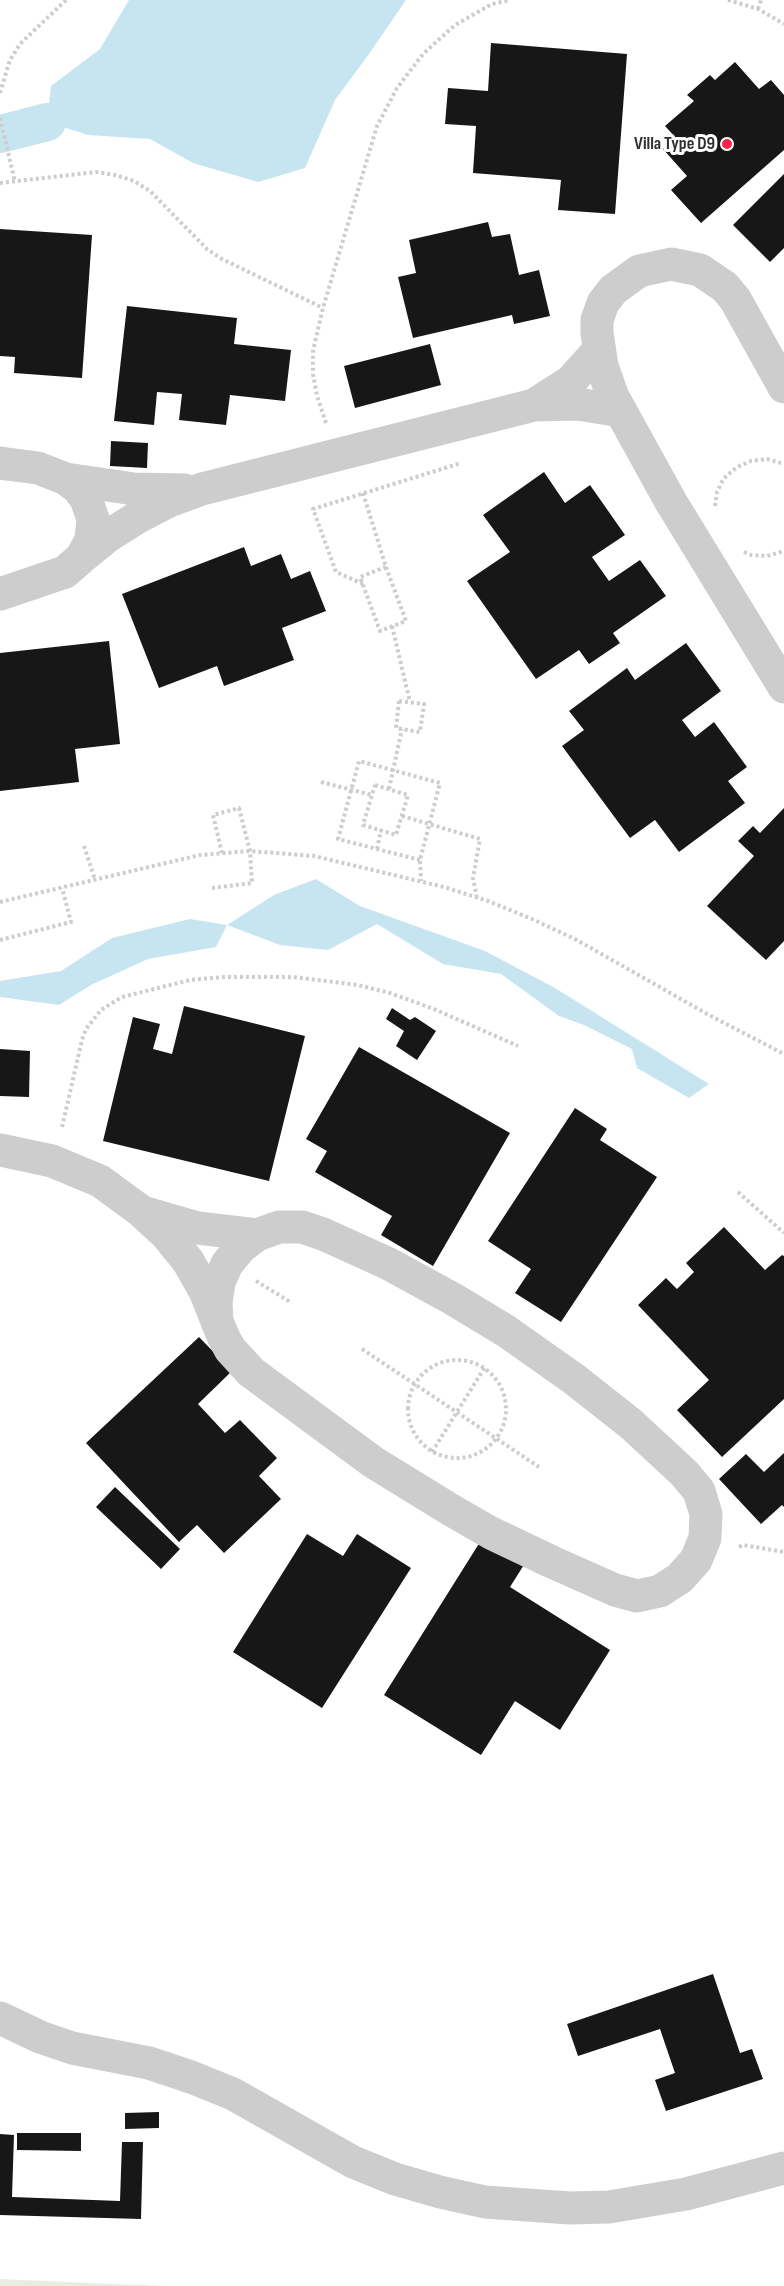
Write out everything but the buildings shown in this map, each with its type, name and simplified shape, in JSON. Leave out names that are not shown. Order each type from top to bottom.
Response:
[{"type":"street","points":[[784,387],[735,299],[725,287],[700,270],[671,264],[639,271],[613,290],[603,303],[597,320],[599,350],[607,381],[621,411],[671,502],[784,687]]},
{"type":"street","points":[[534,405],[570,382],[599,350]]},
{"type":"street","points":[[0,594],[65,572],[108,536],[138,517],[169,501],[202,489],[534,405],[578,404],[621,411]]},
{"type":"street","points":[[0,463],[38,468],[66,479],[134,489],[202,489]]},
{"type":"street","points":[[66,479],[78,488],[86,499],[93,519],[91,540],[81,558]]},
{"type":"street","points":[[0,1150],[52,1161],[100,1181],[141,1211],[166,1234],[188,1261],[205,1290],[217,1322],[231,1349],[250,1372],[317,1423],[411,1486],[491,1533],[542,1558],[615,1590],[637,1596],[660,1591],[680,1578],[696,1560],[705,1538],[706,1514],[699,1491],[684,1473],[631,1424],[574,1378],[506,1331],[389,1264],[323,1234],[302,1227],[279,1227],[257,1235],[240,1248],[227,1264],[219,1282],[216,1302],[217,1322]]},
{"type":"street","points":[[141,1211],[198,1228],[257,1235]]},
{"type":"street","points":[[0,2018],[40,2037],[72,2048],[149,2063],[192,2077],[233,2094],[353,2162],[395,2179],[485,2202],[570,2208],[609,2207],[686,2194],[784,2168]]},
{"type":"path","points":[[0,93],[10,60],[20,44],[66,0]]},
{"type":"path","points":[[337,455],[317,396],[313,374],[313,351],[323,308],[377,126],[397,88],[423,54],[455,25],[492,4],[510,0]]},
{"type":"path","points":[[728,0],[758,9],[784,24]]},
{"type":"path","points":[[758,9],[761,0]]},
{"type":"path","points":[[0,118],[15,182]]},
{"type":"path","points":[[0,183],[96,172],[134,181],[150,191],[207,249],[220,258],[323,308]]},
{"type":"path","points":[[716,515],[714,508],[717,492],[724,478],[737,467],[751,461],[767,459],[784,464]]},
{"type":"path","points":[[363,584],[336,572],[313,509],[464,462]]},
{"type":"path","points":[[363,493],[406,621],[380,630],[360,577],[386,567]]},
{"type":"path","points":[[736,548],[751,555],[767,556],[784,552]]},
{"type":"path","points":[[392,626],[410,702]]},
{"type":"path","points":[[399,700],[424,704],[420,732],[402,729],[396,728],[399,700]]},
{"type":"path","points":[[389,789],[402,729]]},
{"type":"path","points":[[420,860],[338,839],[359,761],[440,783],[420,860],[421,881]]},
{"type":"path","points":[[321,782],[372,795]]},
{"type":"path","points":[[375,785],[408,795],[396,835],[363,825],[372,795],[375,785]]},
{"type":"path","points":[[212,888],[252,883],[250,851],[239,808],[213,815],[222,853]]},
{"type":"path","points":[[402,816],[480,838],[473,878],[477,898]]},
{"type":"path","points":[[377,849],[381,831]]},
{"type":"path","points":[[84,846],[95,880]]},
{"type":"path","points":[[0,902],[200,855],[250,851],[315,856],[421,881],[477,898],[532,919],[575,939],[709,1015],[784,1054]]},
{"type":"path","points":[[0,940],[71,922],[62,888]]},
{"type":"path","points":[[61,1131],[82,1040],[86,1029],[101,1010],[122,997],[190,980],[225,977],[293,977],[358,985],[390,993],[434,1009],[518,1046]]},
{"type":"path","points":[[738,1192],[784,1233]]},
{"type":"path","points":[[411,1486],[506,1331]]},
{"type":"path","points":[[362,1349],[539,1467]]},
{"type":"path","points":[[452,1360],[469,1361],[484,1368],[496,1378],[504,1392],[507,1409],[504,1425],[497,1439],[472,1456],[443,1457],[432,1452],[419,1441],[411,1428],[408,1400],[414,1384],[430,1368],[452,1360]]},
{"type":"green space","points":[[0,2279],[113,2284],[170,2286],[0,2286]]},
{"type":"water","points":[[129,0],[406,0],[335,100],[305,168],[258,182],[193,163],[150,139],[88,135],[47,122],[51,86],[100,49]]},
{"type":"water","points":[[316,879],[360,906],[485,951],[555,988],[709,1084],[689,1098],[637,1068],[632,1049],[584,1025],[559,1016],[501,974],[443,964],[377,924],[328,950],[280,945],[227,925],[274,895]]},
{"type":"water","points":[[190,919],[227,925],[216,947],[148,959],[91,985],[59,1005],[0,997],[0,981],[61,971],[112,938]]},
{"type":"waterway","points":[[0,134],[47,122]]},
{"type":"place","name":"Villa Type D9","points":[[727,144]]}]
